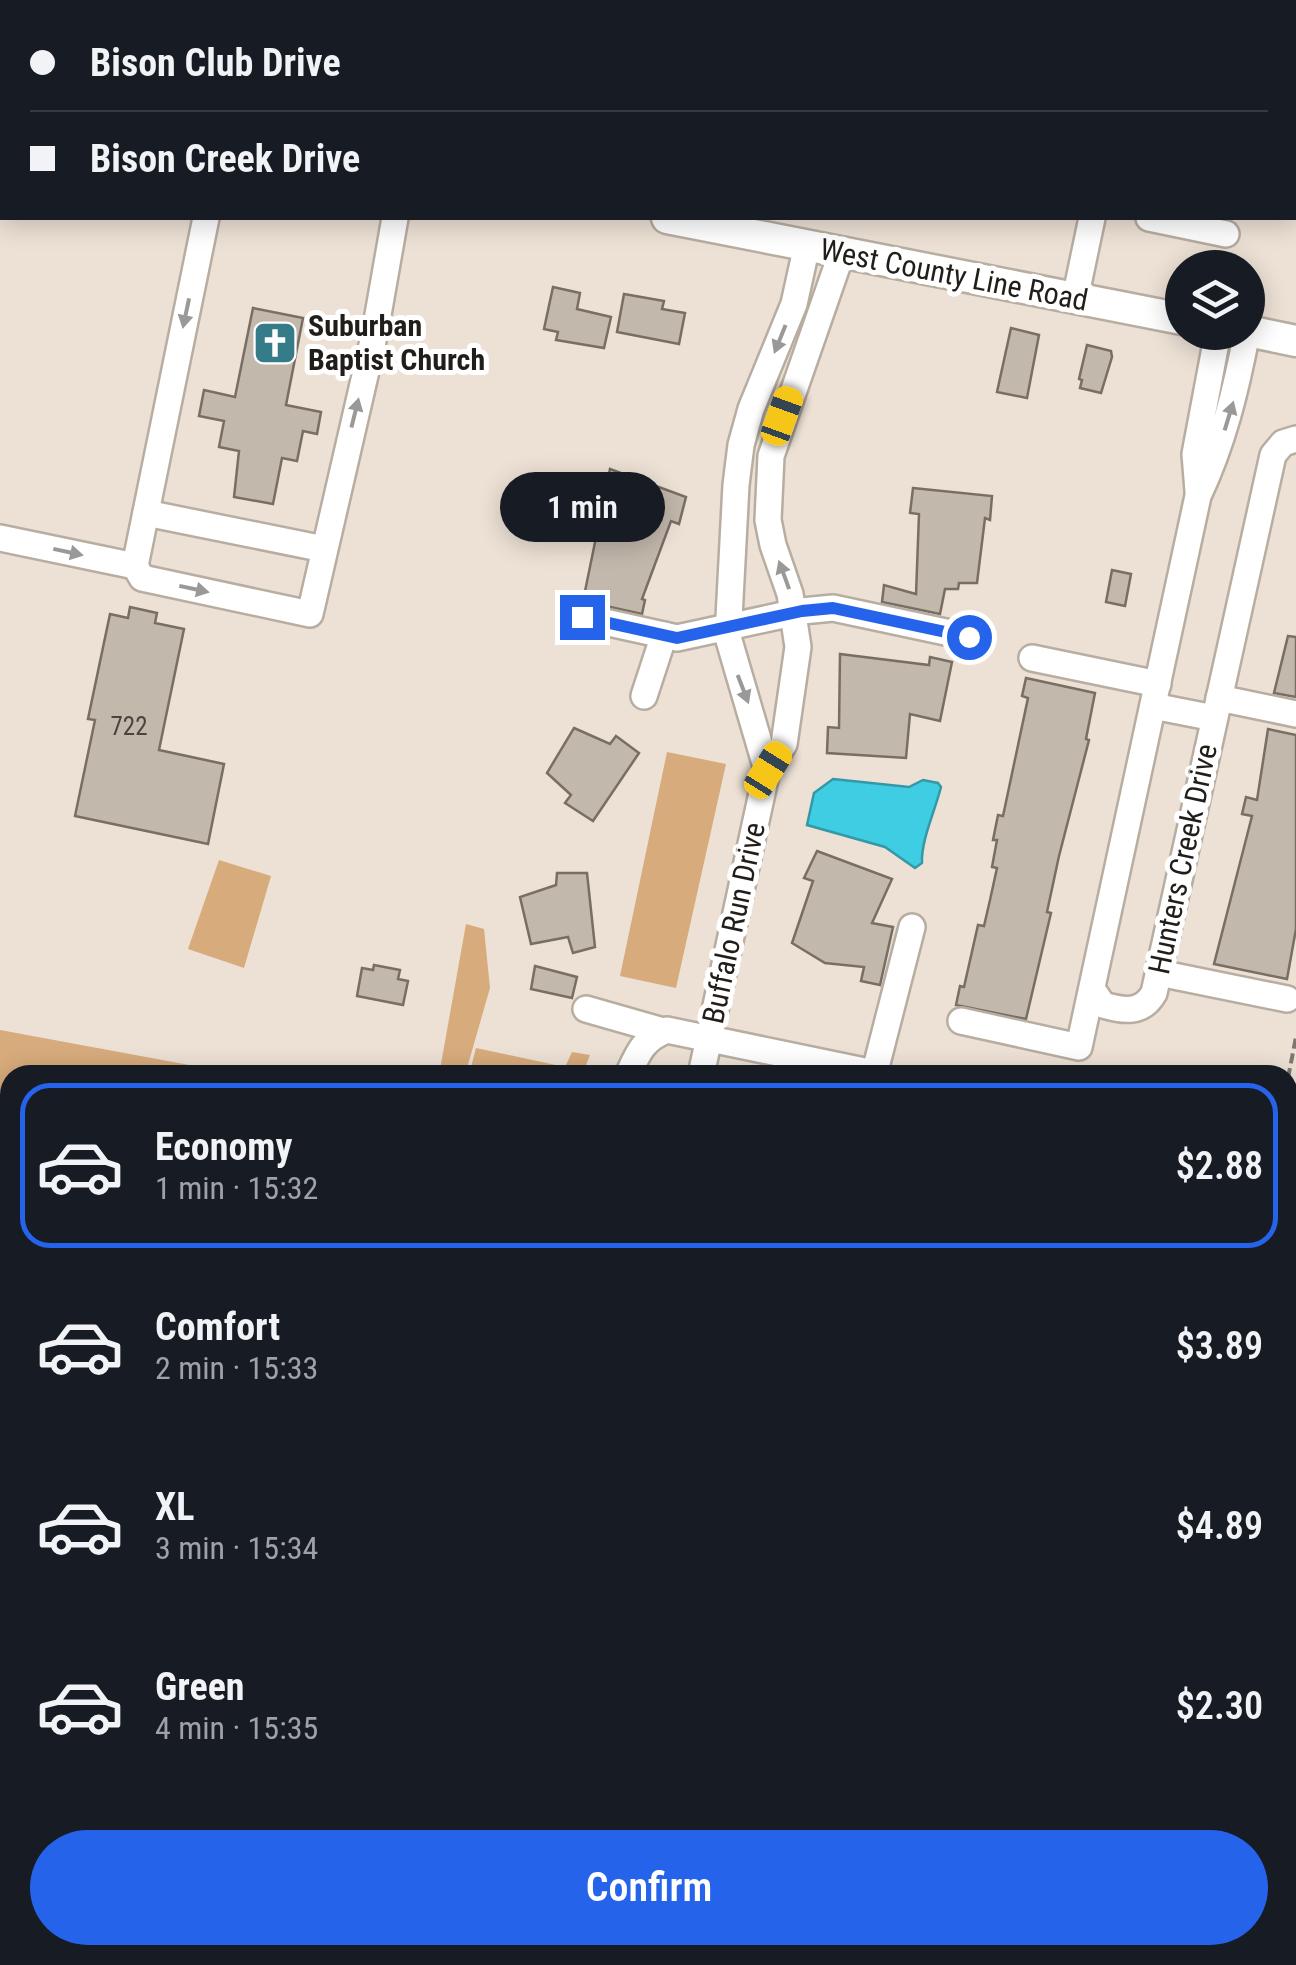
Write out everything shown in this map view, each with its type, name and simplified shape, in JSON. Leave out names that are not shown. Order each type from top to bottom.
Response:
[{"type":"main road","name":"West County Line Road","points":[[677,220],[1165,316]]},
{"type":"main road","points":[[1265,336],[1296,342]]},
{"type":"street","points":[[206,220],[135,566],[142,578],[310,614],[375,332],[396,220]]},
{"type":"street","points":[[1074,299],[1092,220]]},
{"type":"street","points":[[1159,220],[1226,234]]},
{"type":"street","name":"Buffalo Run Drive","points":[[768,770],[730,653],[727,628],[741,445],[794,304],[807,246]]},
{"type":"street","name":"Buffalo Run Drive","points":[[703,1065],[768,770],[784,744],[796,680],[794,612],[768,520],[769,467],[775,436],[842,252]]},
{"type":"street","name":"Hunters Creek Drive","points":[[1198,496],[1195,454],[1215,350]]},
{"type":"street","name":"Hunters Creek Drive","points":[[1156,695],[1216,708],[1159,974],[1148,1003],[1136,1009],[1103,1005],[1092,989],[1198,496],[1216,457],[1235,398],[1244,350]]},
{"type":"street","points":[[1296,439],[1283,443],[1274,455],[1216,708],[1296,714]]},
{"type":"street","points":[[146,513],[324,549]]},
{"type":"street","points":[[0,538],[135,566]]},
{"type":"street","points":[[582,617],[677,638],[794,612],[833,608],[969,637]]},
{"type":"street","points":[[644,696],[664,635]]},
{"type":"street","points":[[1032,658],[1156,695]]},
{"type":"street","points":[[876,1065],[912,926]]},
{"type":"street","points":[[1159,974],[1287,999]]},
{"type":"street","points":[[961,1021],[1080,1047],[1092,989]]},
{"type":"street","points":[[586,1009],[663,1032],[833,1065]]},
{"type":"street","points":[[633,1065],[642,1044],[663,1032]]},
{"type":"path","points":[[1291,1065],[1296,1037]]},
{"type":"shaded area","points":[[667,752],[726,764],[676,988],[620,976]]},
{"type":"shaded area","points":[[219,860],[271,876],[244,968],[188,949]]},
{"type":"shaded area","points":[[466,924],[484,929],[490,988],[468,1065],[441,1065]]},
{"type":"shaded area","points":[[0,1030],[190,1065],[0,1065]]},
{"type":"shaded area","points":[[476,1048],[556,1065],[472,1065]]},
{"type":"shaded area","points":[[572,1052],[590,1055],[586,1065],[566,1065]]},
{"type":"water","points":[[833,779],[909,787],[923,780],[938,783],[941,787],[922,863],[915,868],[885,847],[807,825],[814,793]]},
{"type":"building","points":[[553,287],[580,293],[577,309],[611,317],[604,348],[556,340],[558,332],[544,329]]},
{"type":"building","points":[[624,294],[664,301],[662,309],[685,313],[679,344],[617,332]]},
{"type":"building","points":[[253,308],[303,318],[286,405],[321,412],[317,434],[303,431],[297,461],[282,458],[273,504],[234,497],[239,451],[219,447],[224,421],[199,416],[204,390],[235,397]]},
{"type":"building","points":[[1011,328],[1039,335],[1027,398],[997,392]]},
{"type":"building","points":[[1087,345],[1111,351],[1101,393],[1080,388]]},
{"type":"building","points":[[610,469],[686,497],[679,524],[671,521],[642,599],[642,614],[583,601]]},
{"type":"building","points":[[913,488],[992,496],[990,520],[985,518],[977,583],[959,583],[958,589],[945,589],[940,614],[882,602],[884,585],[916,594],[919,514],[910,513]]},
{"type":"building","points":[[1112,570],[1131,574],[1125,606],[1106,602]]},
{"type":"building","points":[[130,607],[157,613],[155,623],[184,629],[159,750],[224,764],[208,844],[75,816],[95,720],[88,719],[110,614],[128,618]]},
{"type":"building","points":[[1288,636],[1296,637],[1296,697],[1274,693]]},
{"type":"building","points":[[840,654],[929,665],[930,657],[952,662],[940,721],[910,714],[906,758],[827,753],[828,727],[839,728]]},
{"type":"building","points":[[1026,678],[1095,693],[1086,739],[1089,740],[1059,856],[1047,912],[1051,913],[1026,1019],[956,1005],[978,925],[984,926],[997,868],[992,867],[997,840],[993,840],[998,815],[1003,816],[1028,698],[1022,696]]},
{"type":"building","points":[[574,728],[610,744],[616,736],[639,753],[593,821],[565,803],[571,795],[547,773]]},
{"type":"building","points":[[1268,729],[1296,735],[1296,929],[1287,979],[1214,964],[1252,816],[1242,814],[1246,797],[1257,800]]},
{"type":"building","points":[[817,851],[892,879],[872,923],[893,927],[880,985],[861,981],[864,967],[825,963],[792,943],[813,881],[804,878]]},
{"type":"building","points":[[557,873],[587,873],[595,947],[573,953],[568,937],[531,944],[520,897],[556,885]]},
{"type":"building","points":[[374,965],[400,970],[398,979],[408,981],[403,1005],[357,996],[362,968],[373,970]]},
{"type":"building","points":[[535,966],[577,977],[572,998],[531,989]]},
{"type":"place","name":"Suburban Baptist Church","points":[[275,343]]},
{"type":"route","points":[[582,617],[677,638],[833,608],[969,637]]}]
